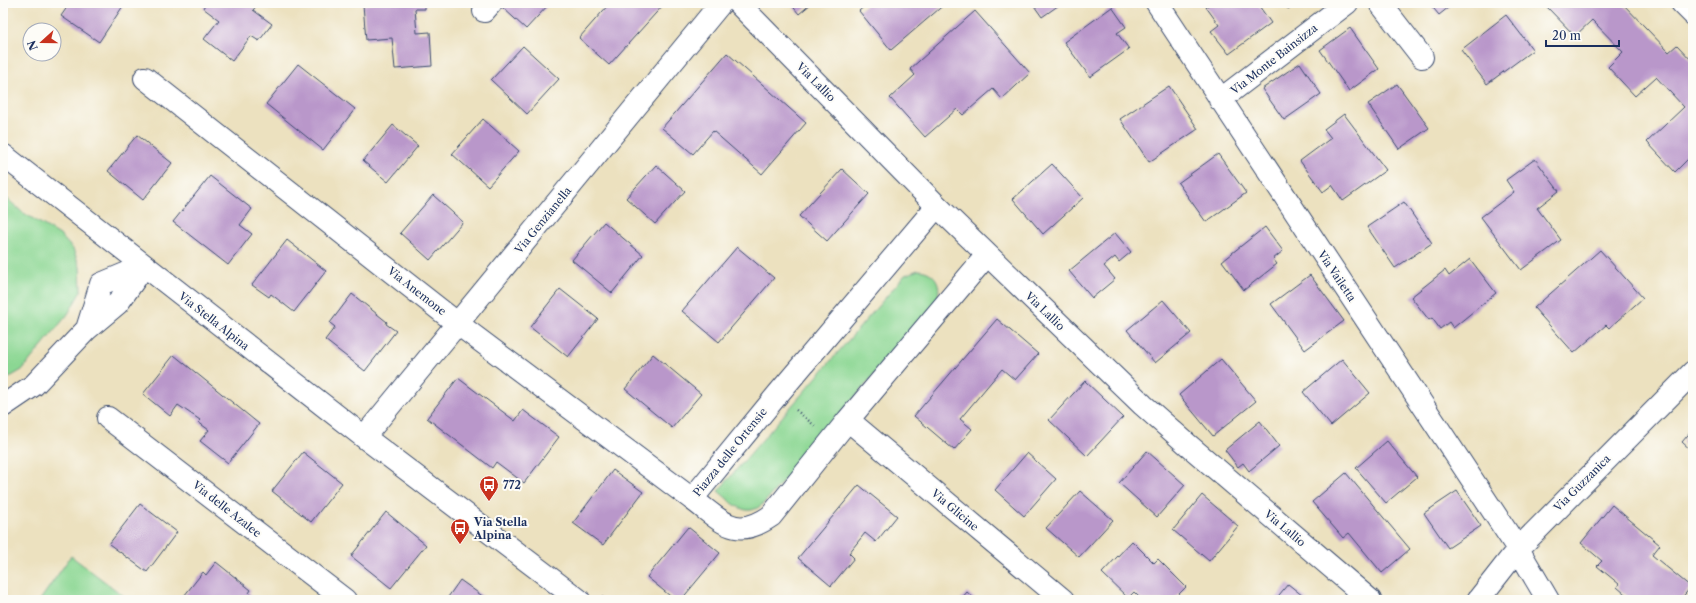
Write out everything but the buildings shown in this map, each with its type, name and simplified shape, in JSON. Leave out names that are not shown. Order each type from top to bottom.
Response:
[{"type":"main road","name":"Via Genzianella","points":[[364,437],[721,3]]},
{"type":"main road","name":"Via Lallio","points":[[738,3],[937,206],[1162,422],[1370,600]]},
{"type":"main road","name":"Via Vailetta","points":[[1157,3],[1518,548],[1548,600]]},
{"type":"main road","name":"Via Monte Bainsizza","points":[[1220,100],[1347,3]]},
{"type":"main road","points":[[1380,3],[1422,57]]},
{"type":"main road","points":[[1682,3],[1693,14]]},
{"type":"main road","name":"Via Anemone","points":[[145,78],[458,324],[692,499]]},
{"type":"main road","name":"Via Stella Alpina","points":[[3,156],[364,437],[579,600]]},
{"type":"main road","name":"Piazza delle Ortensie","points":[[937,206],[778,394],[692,499],[728,525],[741,528],[757,525],[776,512],[848,420],[987,255]]},
{"type":"main road","points":[[3,406],[34,385],[87,329],[101,284],[144,266]]},
{"type":"main road","name":"Via Guzzanica","points":[[1478,600],[1518,548],[1693,372]]},
{"type":"main road","name":"Via delle Azalee","points":[[108,418],[345,600]]},
{"type":"main road","name":"Via Glicine","points":[[848,420],[1063,600]]},
{"type":"path","points":[[778,394],[832,441]]},
{"type":"green space","points":[[3,195],[22,212],[60,235],[73,249],[80,267],[81,291],[68,314],[22,370],[3,381]]},
{"type":"green space","points":[[918,270],[925,271],[930,274],[937,282],[939,293],[934,305],[764,503],[751,510],[745,510],[734,505],[718,491],[905,275]]},
{"type":"green space","points":[[71,556],[129,600],[40,600]]},
{"type":"place","name":"772","points":[[489,502]]},
{"type":"place","name":"Via Stella Alpina","points":[[460,545]]}]
